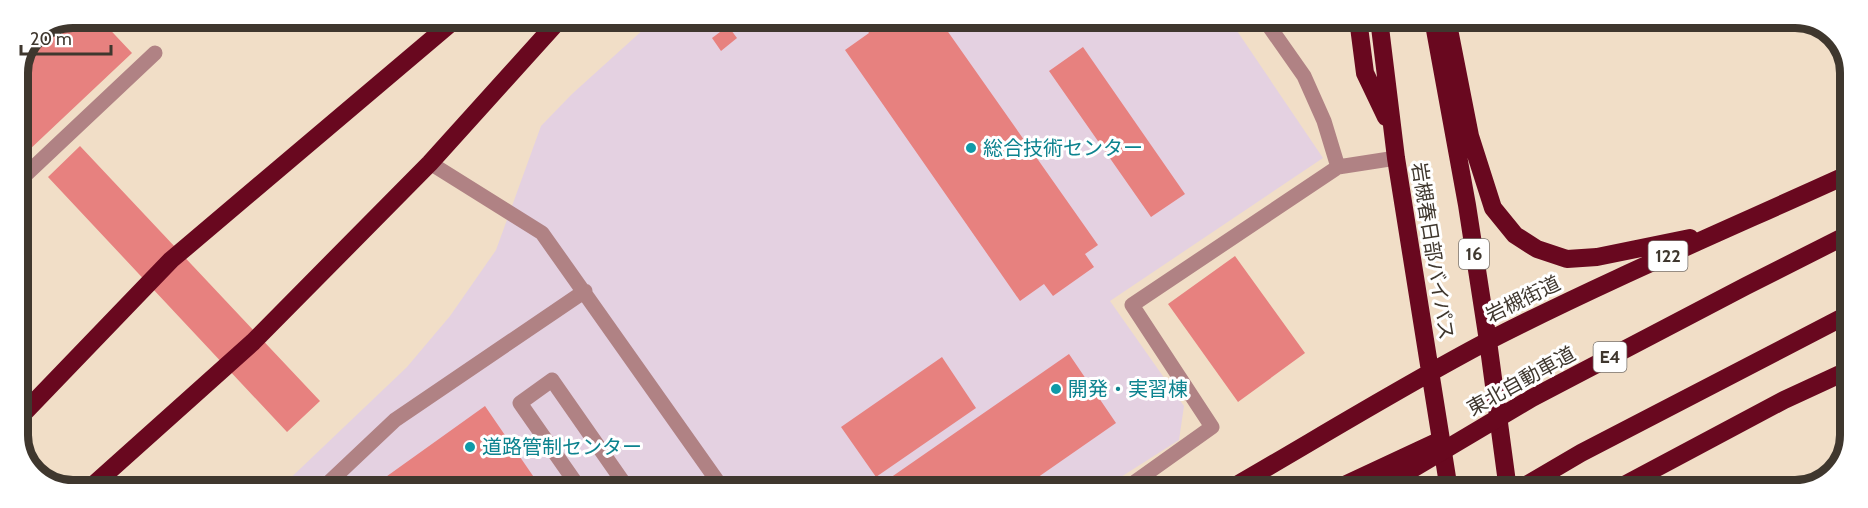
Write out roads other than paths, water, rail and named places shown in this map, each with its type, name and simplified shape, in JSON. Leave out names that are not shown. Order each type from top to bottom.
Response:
[{"type":"highway","points":[[29,408],[171,260],[445,28]]},
{"type":"highway","points":[[99,480],[254,342],[430,163],[551,28]]},
{"type":"highway","points":[[537,44],[556,28]]},
{"type":"highway","points":[[1359,28],[1365,73],[1393,132]]},
{"type":"highway","name":"岩槻春日部バイパス","points":[[1380,28],[1396,158],[1447,480]]},
{"type":"highway","name":"岩槻春日部バイパス","points":[[1435,28],[1467,205],[1507,480]]},
{"type":"highway","points":[[1449,28],[1470,136],[1493,208],[1515,235],[1537,249],[1567,259],[1598,257],[1722,232]]},
{"type":"highway","name":"岩槻街道","points":[[1245,480],[1488,341],[1619,277],[1839,178]]},
{"type":"highway","name":"東北自動車道","points":[[1394,480],[1532,398],[1839,239]]},
{"type":"highway","points":[[1535,480],[1581,453],[1840,319]]},
{"type":"highway","points":[[1633,480],[1784,400],[1840,374]]},
{"type":"highway","points":[[1354,480],[1532,398]]},
{"type":"street","points":[[1270,28],[1304,76],[1324,121],[1338,167]]},
{"type":"street","points":[[28,172],[155,53]]},
{"type":"street","points":[[1138,480],[1212,427],[1132,304],[1338,167],[1396,158]]},
{"type":"street","points":[[430,163],[542,233],[717,480]]},
{"type":"street","points":[[331,480],[395,420],[585,291]]},
{"type":"street","points":[[574,480],[520,403],[552,380],[622,480]]},
{"type":"place","name":"総合技術センター","points":[[971,148]]},
{"type":"place","name":"開発・実習棟","points":[[1056,389]]},
{"type":"place","name":"道路管制センター","points":[[470,447]]}]
